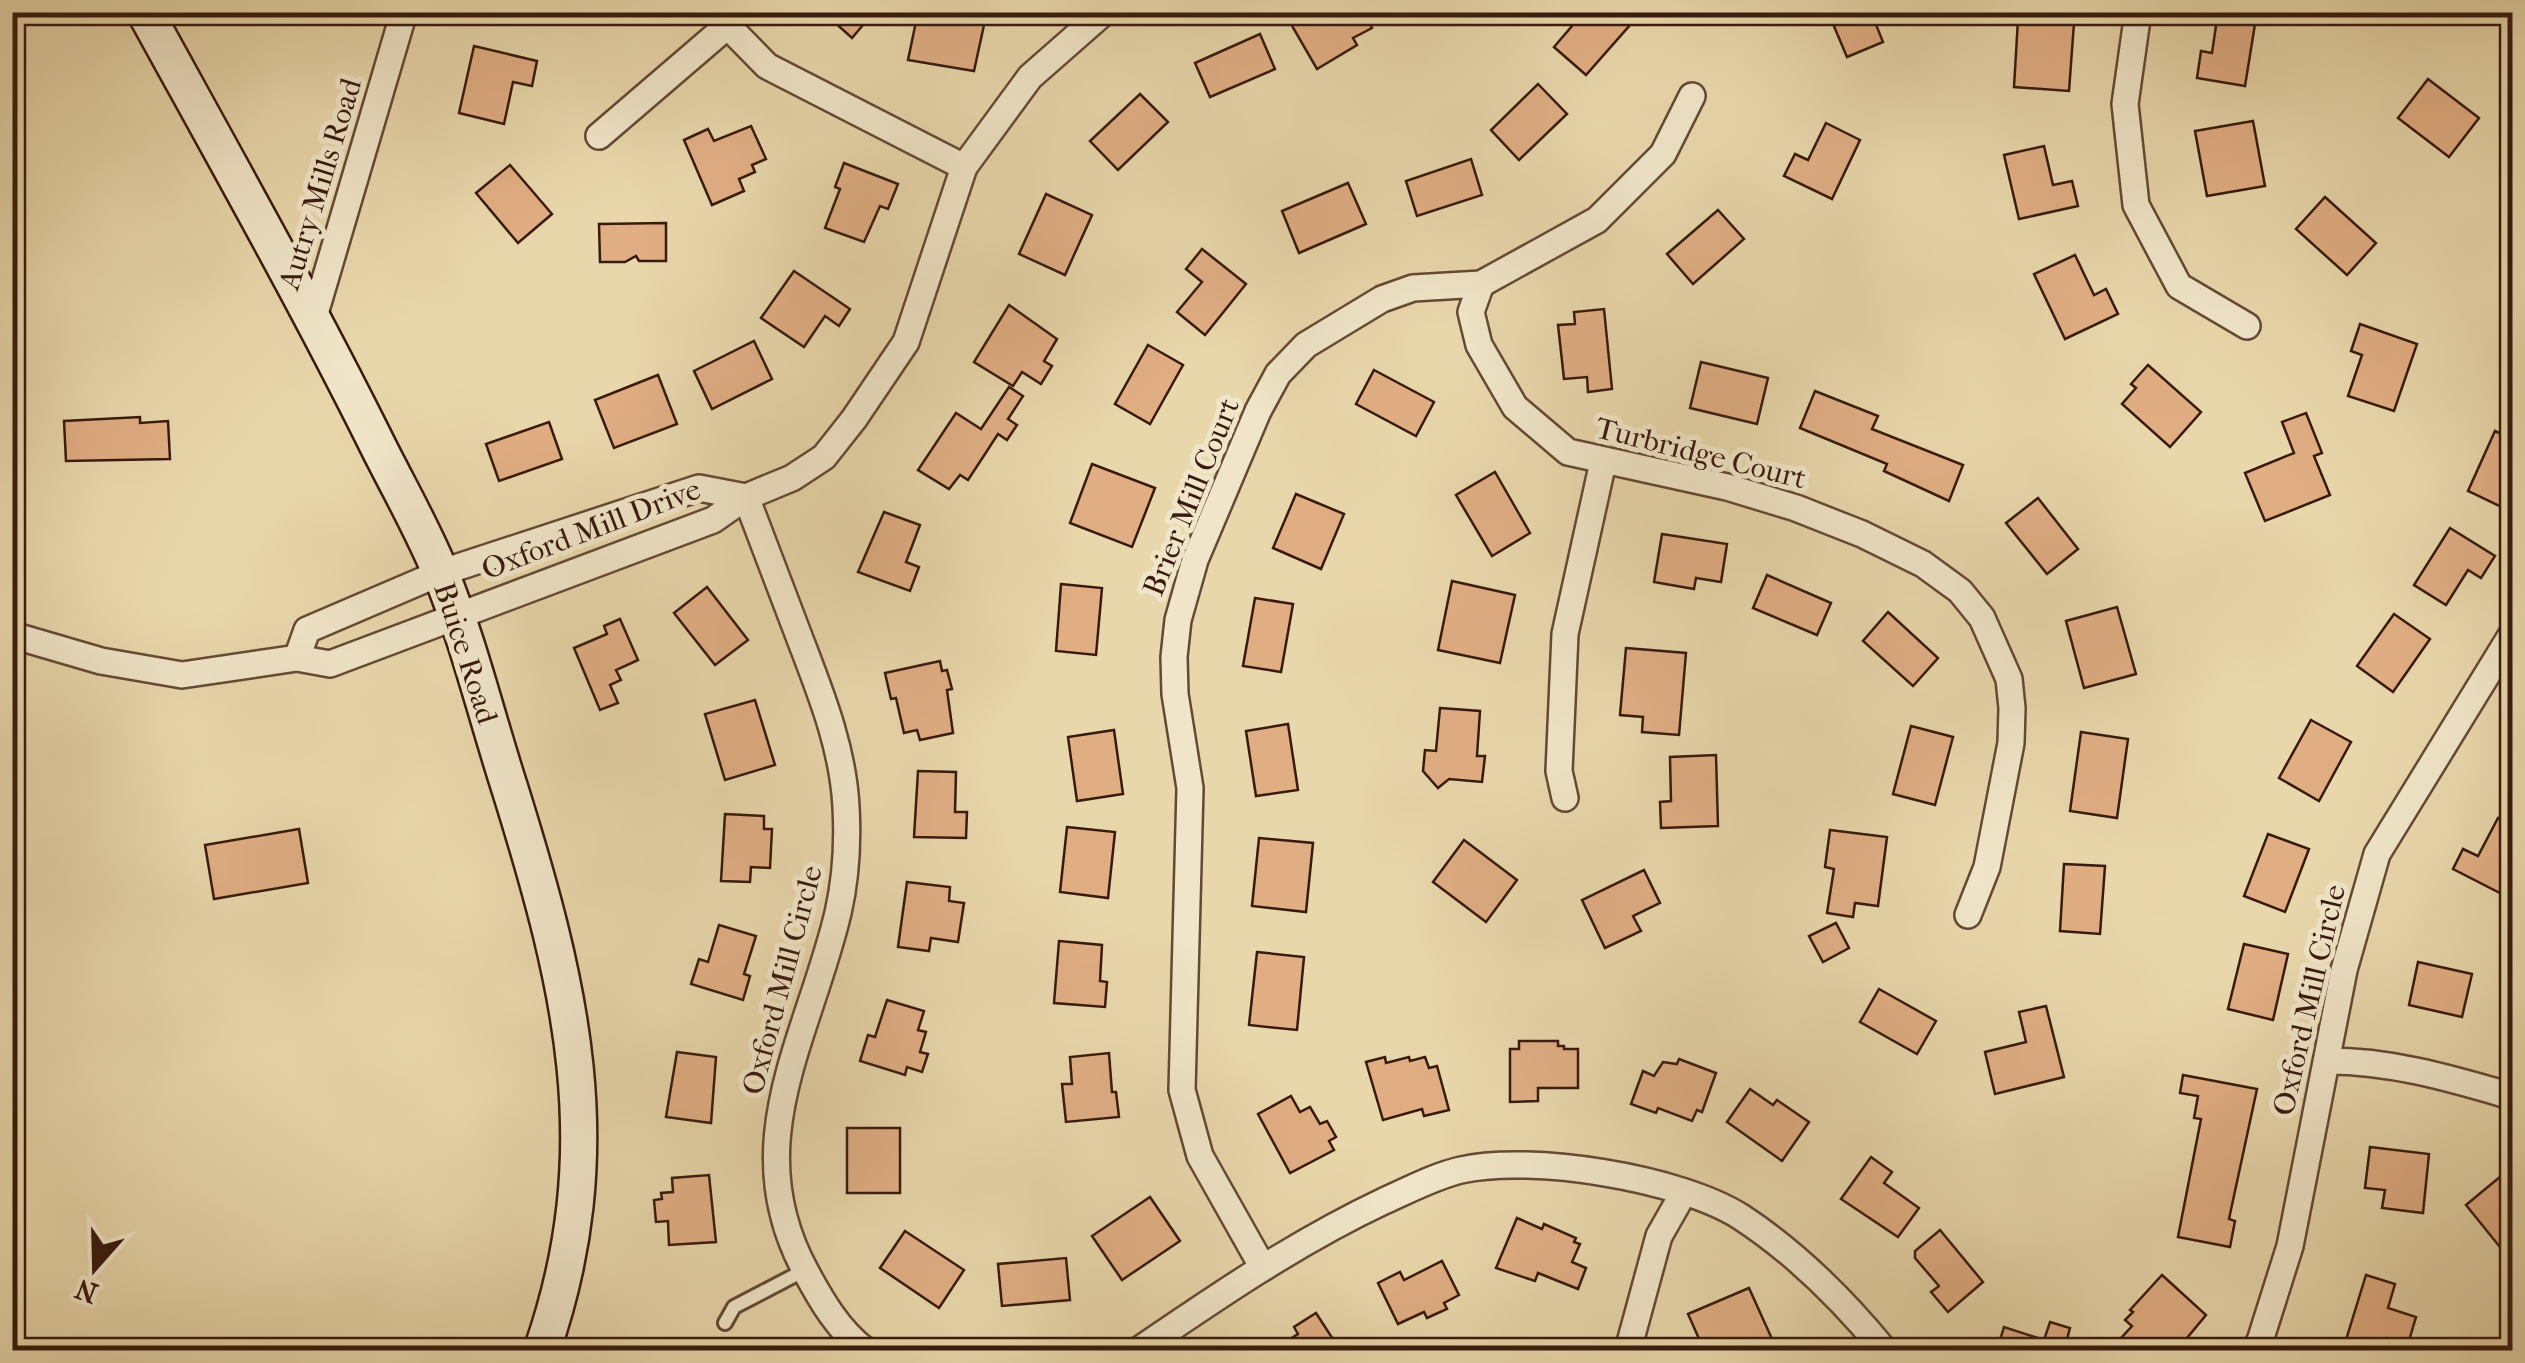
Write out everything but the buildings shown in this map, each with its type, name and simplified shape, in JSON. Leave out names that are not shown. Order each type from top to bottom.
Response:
[{"type":"street","name":"Buice Road","points":[[145,12],[314,317],[440,573],[542,892],[563,975],[580,1099],[580,1170],[570,1238],[542,1350]]},
{"type":"street","name":"Autry Mills Road","points":[[314,317],[404,12]]},
{"type":"street","name":"Oxford Mill Drive","points":[[12,634],[102,661],[182,676],[297,658],[330,664],[713,520],[746,497],[792,478],[824,457],[906,342],[964,167],[1030,77],[1104,12]]},
{"type":"street","points":[[2138,12],[2125,104],[2136,205],[2179,286],[2247,326]]},
{"type":"street","points":[[599,136],[720,20],[767,66],[964,167]]},
{"type":"street","name":"Brier Mill Court","points":[[1262,1266],[1200,1156],[1182,1090],[1191,834],[1190,788],[1175,694],[1178,620],[1195,560],[1258,411],[1278,374],[1306,345],[1382,299],[1413,288],[1481,284],[1597,220],[1663,154],[1692,96]]},
{"type":"street","name":"Turbridge Court","points":[[1481,284],[1471,312],[1479,345],[1515,406],[1568,452],[1727,487],[1862,534],[1923,564],[1960,590],[1982,618],[2009,680],[2011,743],[1987,867],[1968,915]]},
{"type":"street","points":[[1565,798],[1560,771],[1565,634],[1604,462]]},
{"type":"street","name":"Oxford Mill Drive","points":[[297,658],[307,630],[440,573],[699,488],[746,497]]},
{"type":"street","name":"Oxford Mill Circle","points":[[746,497],[830,716],[846,801],[848,854],[838,913],[784,1092],[775,1144],[776,1185],[785,1228],[822,1302],[865,1350]]},
{"type":"street","name":"Oxford Mill Circle","points":[[2254,1350],[2290,1246],[2344,970],[2378,854],[2512,634]]},
{"type":"street","points":[[2328,1061],[2430,1072],[2504,1094],[2512,1100]]},
{"type":"street","points":[[1139,1350],[1262,1266],[1352,1216],[1460,1170],[1504,1164],[1546,1164],[1684,1192],[1738,1216],[1802,1264],[1853,1312],[1884,1350]]},
{"type":"street","points":[[1628,1350],[1659,1236],[1684,1192]]},
{"type":"lane","points":[[725,1323],[734,1307],[805,1270]]}]
